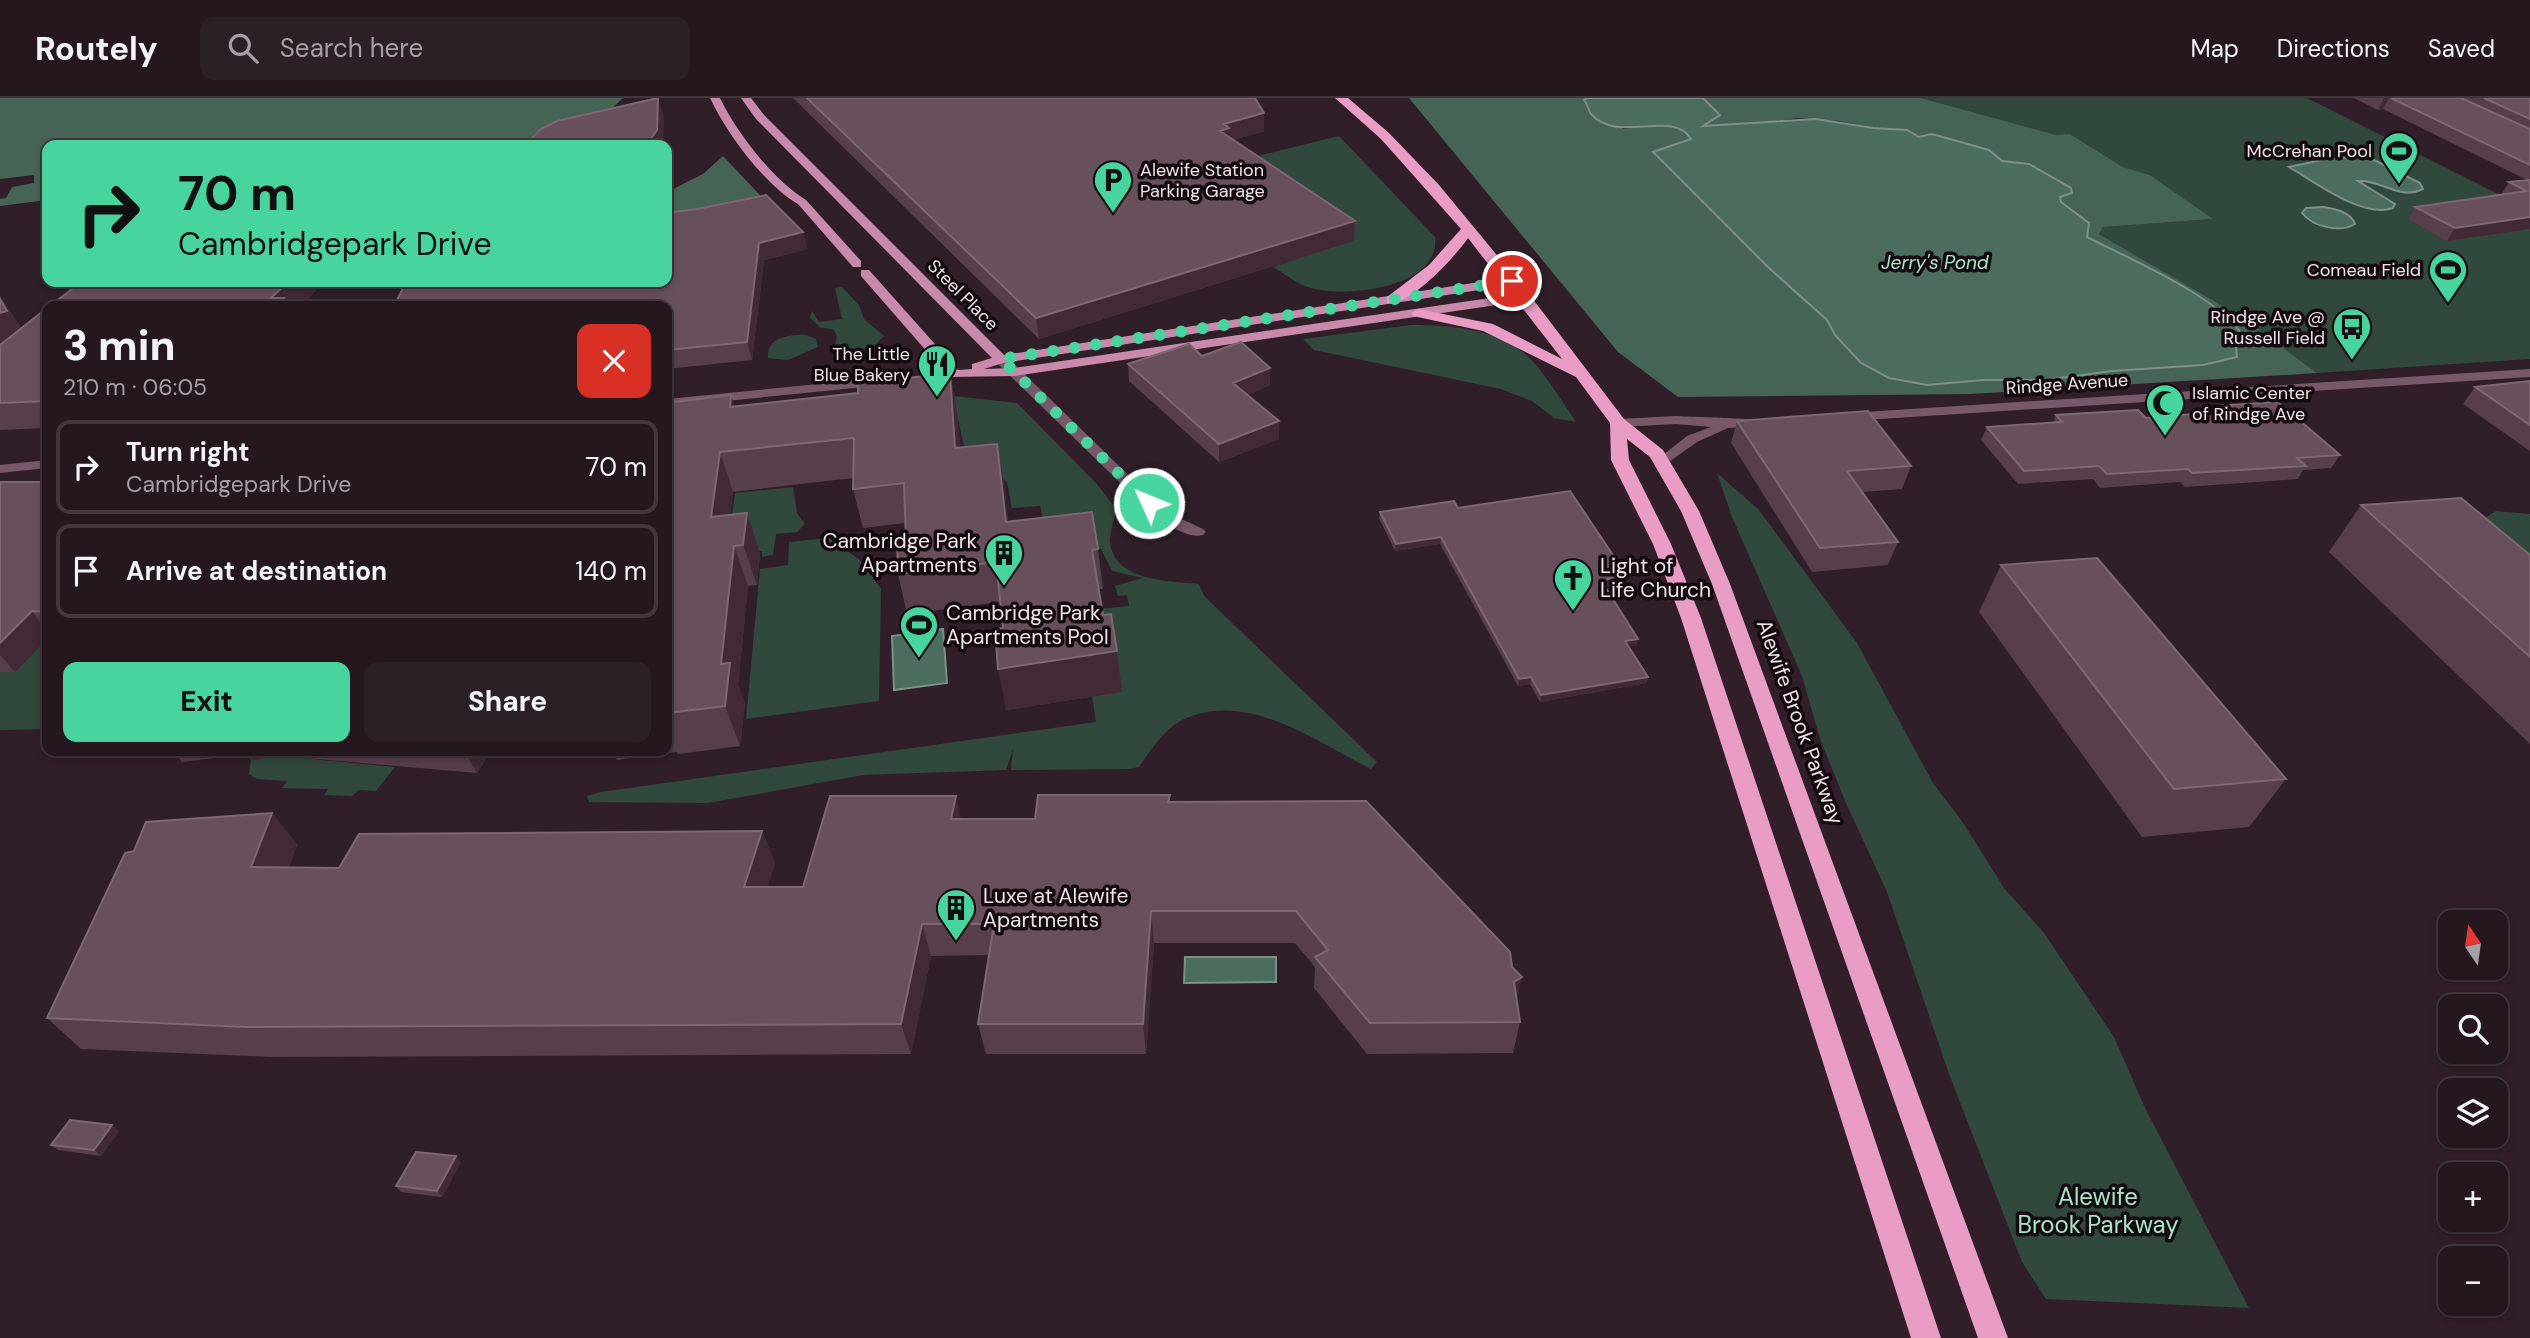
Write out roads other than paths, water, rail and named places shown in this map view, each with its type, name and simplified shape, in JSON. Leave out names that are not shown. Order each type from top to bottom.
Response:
[{"type":"highway","name":"Alewife Brook Parkway","points":[[1341,98],[1404,156],[1468,228],[1512,281],[1618,423],[1663,462],[1690,511],[1721,584],[1993,1338]]},
{"type":"highway","points":[[1392,300],[1444,261],[1468,228]]},
{"type":"highway","points":[[1418,313],[1488,327],[1583,376]]},
{"type":"highway","points":[[1618,423],[1620,460],[1662,544],[1686,606],[1926,1338]]},
{"type":"main road","points":[[715,98],[727,124],[743,144],[811,212],[954,374]]},
{"type":"main road","name":"Steel Place","points":[[746,98],[760,117],[1001,359]]},
{"type":"main road","points":[[954,374],[1001,359],[1512,281]]},
{"type":"main road","points":[[954,374],[1014,372],[1524,297]]},
{"type":"street","name":"Steel Place","points":[[1001,359],[1149,503],[1170,519],[1198,532]]},
{"type":"street","name":"Rindge Avenue","points":[[1831,418],[2530,373]]},
{"type":"street","points":[[933,376],[954,374]]},
{"type":"street","points":[[672,402],[896,380]]},
{"type":"street","points":[[1618,423],[1676,420],[1733,424],[1769,422]]},
{"type":"street","points":[[1663,462],[1701,433],[1733,424]]},
{"type":"street","points":[[0,469],[42,465]]},
{"type":"water","name":"Jerry's Pond","points":[[1703,98],[1720,115],[1703,126],[1816,119],[1907,130],[1919,137],[1932,134],[1989,150],[2002,161],[2029,164],[2071,188],[2072,193],[2060,197],[2061,202],[2089,223],[2087,237],[2196,294],[2233,323],[2244,338],[2236,347],[2237,357],[2203,365],[2112,371],[2045,380],[1983,380],[1927,385],[1889,378],[1861,363],[1835,335],[1827,320],[1769,268],[1653,152],[1691,139],[1682,130],[1671,126],[1616,127],[1603,123],[1591,114],[1584,100]]},
{"type":"water","name":"McCrehan Pool","points":[[2368,157],[2420,183],[2423,189],[2406,193],[2358,181],[2395,204],[2393,208],[2381,210],[2368,208],[2339,197],[2289,167],[2331,158]]},
{"type":"water","points":[[2324,207],[2346,214],[2355,224],[2342,228],[2327,227],[2313,222],[2302,213],[2306,208]]},
{"type":"water","name":"Cambridge Park Apartments Pool","points":[[943,629],[947,683],[894,690],[892,636]]},
{"type":"water","points":[[1185,957],[1276,957],[1276,982],[1184,983]]},
{"type":"place","name":"McCrehan Pool","points":[[2399,185]]},
{"type":"place","name":"Alewife Station Parking Garage","points":[[1113,214]]},
{"type":"place","name":"Comeau Field","points":[[2448,304]]},
{"type":"place","name":"Rindge Ave @ Russell Field","points":[[2352,361]]},
{"type":"place","name":"The Little Blue Bakery","points":[[937,398]]},
{"type":"place","name":"Islamic Center of Rindge Ave","points":[[2165,437]]},
{"type":"place","name":"Cambridge Park Apartments","points":[[1004,587]]},
{"type":"place","name":"Light of Life Church","points":[[1573,612]]},
{"type":"place","name":"Cambridge Park Apartments Pool","points":[[919,659]]},
{"type":"place","name":"Luxe at Alewife Apartments","points":[[956,942]]}]
